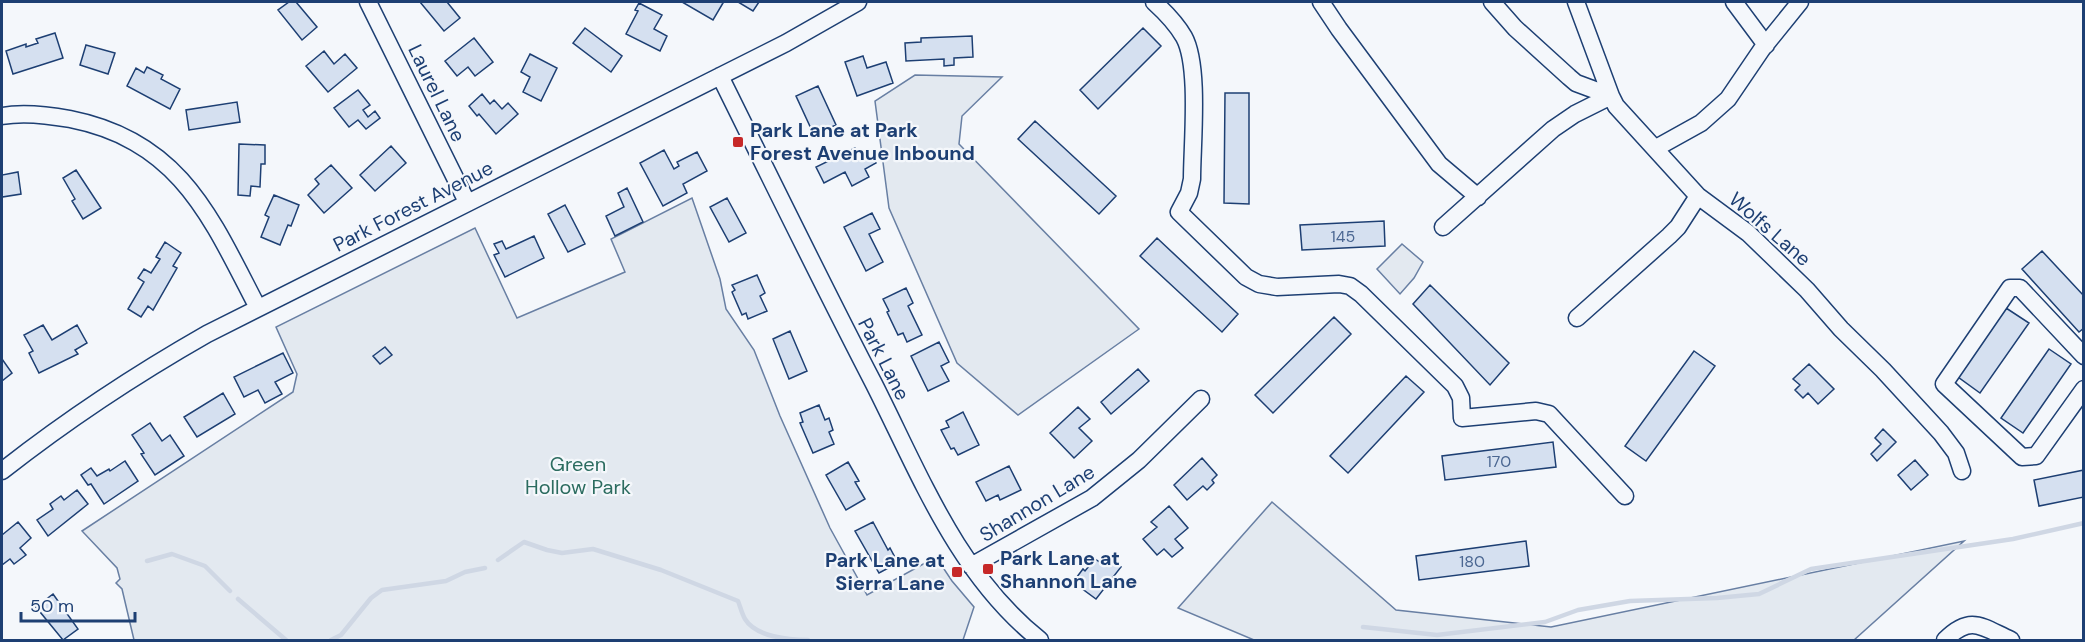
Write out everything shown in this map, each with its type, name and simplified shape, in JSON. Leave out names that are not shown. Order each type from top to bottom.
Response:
[{"type":"street","name":"Laurel Lane","points":[[368,2],[467,202]]},
{"type":"street","name":"Park Forest Avenue","points":[[2,471],[87,407],[168,356],[467,202],[786,43],[858,2]]},
{"type":"street","points":[[1154,2],[1171,18],[1184,37],[1191,57],[1192,179],[1189,193],[1179,212],[1246,277],[1259,284],[1277,287],[1339,284],[1350,286],[1455,386],[1461,398],[1462,418],[1536,411],[1549,414],[1625,496]]},
{"type":"street","points":[[1321,2],[1439,164],[1478,197]]},
{"type":"street","points":[[1492,2],[1515,28],[1569,77],[1611,96]]},
{"type":"street","name":"Wolfs Lane","points":[[1576,2],[1616,106],[1698,196],[1748,233],[1808,290],[1841,329],[1941,432],[1956,453],[1962,471]]},
{"type":"street","points":[[1734,2],[1766,45]]},
{"type":"street","points":[[1656,148],[1682,135],[1716,111],[1728,99],[1800,2]]},
{"type":"street","name":"Park Lane","points":[[720,75],[930,499],[954,542],[998,600],[1040,640]]},
{"type":"street","points":[[1443,227],[1563,122],[1611,96]]},
{"type":"street","points":[[2,116],[48,115],[87,123],[135,143],[168,166],[187,185],[208,214],[258,308]]},
{"type":"street","points":[[1577,318],[1678,227],[1698,196]]},
{"type":"street","points":[[2083,355],[2020,288],[2010,288],[1944,384],[2022,457],[2036,456],[2084,389]]},
{"type":"street","name":"Shannon Lane","points":[[971,566],[1092,498],[1139,460],[1201,399]]},
{"type":"street","points":[[1945,640],[1957,628],[1977,624],[2011,640]]},
{"type":"green space","points":[[915,75],[1002,77],[962,116],[959,144],[1139,329],[1018,415],[957,363],[889,208],[875,101]]},
{"type":"green space","name":"Green Hollow Park","points":[[692,198],[720,279],[726,309],[754,350],[780,416],[830,528],[867,595],[936,557],[974,607],[963,640],[134,640],[122,589],[116,583],[120,579],[117,568],[82,531],[293,392],[297,374],[276,327],[475,228],[517,318],[625,272],[611,239]]},
{"type":"green space","points":[[1402,244],[1423,262],[1414,278],[1400,294],[1377,269]]},
{"type":"green space","points":[[1272,502],[1396,610],[1551,627],[1964,541],[1854,640],[1254,640],[1178,608]]},
{"type":"building","points":[[289,2],[296,2],[317,27],[302,40],[278,10]]},
{"type":"building","points":[[420,2],[447,2],[460,18],[444,31]]},
{"type":"building","points":[[682,2],[721,2],[723,3],[713,20]]},
{"type":"building","points":[[738,2],[759,2],[753,11]]},
{"type":"building","points":[[639,3],[662,15],[654,29],[667,36],[660,51],[626,34],[638,11],[635,10]]},
{"type":"building","points":[[585,28],[622,56],[611,72],[573,43]]},
{"type":"building","points":[[1143,28],[1161,46],[1098,109],[1080,90]]},
{"type":"building","points":[[55,33],[63,58],[13,74],[6,51],[26,44],[26,47],[38,43],[36,39]]},
{"type":"building","points":[[972,36],[973,57],[954,58],[954,65],[944,66],[944,59],[906,61],[905,43],[921,42],[921,38]]},
{"type":"building","points":[[474,38],[493,62],[475,76],[468,67],[457,76],[445,61]]},
{"type":"building","points":[[86,45],[115,53],[108,74],[80,65]]},
{"type":"building","points":[[324,51],[334,64],[345,54],[357,68],[328,92],[306,66]]},
{"type":"building","points":[[530,54],[557,68],[541,101],[523,92],[530,77],[521,72]]},
{"type":"building","points":[[863,56],[867,68],[886,62],[893,83],[857,96],[845,62]]},
{"type":"building","points":[[147,67],[163,75],[161,79],[180,89],[170,109],[127,86],[136,68],[144,73]]},
{"type":"building","points":[[818,86],[836,125],[814,135],[796,96]]},
{"type":"building","points":[[358,90],[370,105],[363,110],[368,117],[375,111],[380,118],[366,129],[358,120],[349,127],[334,108]]},
{"type":"building","points":[[1225,93],[1249,93],[1249,204],[1224,203]]},
{"type":"building","points":[[482,94],[490,104],[494,100],[502,109],[508,103],[518,114],[496,134],[469,106]]},
{"type":"building","points":[[237,102],[240,122],[189,130],[186,110]]},
{"type":"building","points":[[1035,121],[1116,196],[1099,214],[1018,139]]},
{"type":"building","points":[[239,144],[265,145],[265,164],[261,164],[260,187],[251,186],[250,196],[238,195]]},
{"type":"building","points":[[391,146],[406,163],[375,191],[360,175]]},
{"type":"building","points":[[855,148],[861,159],[872,154],[876,163],[865,169],[869,177],[852,186],[845,172],[824,183],[816,167]]},
{"type":"building","points":[[664,150],[674,169],[679,166],[677,162],[697,152],[707,171],[683,184],[687,193],[663,206],[640,163]]},
{"type":"building","points":[[331,165],[352,188],[324,213],[308,195],[319,184],[315,179]]},
{"type":"building","points":[[76,170],[101,208],[83,219],[72,201],[75,199],[63,178]]},
{"type":"building","points":[[18,172],[21,194],[2,197],[2,175]]},
{"type":"building","points":[[627,188],[643,222],[615,236],[606,216],[624,207],[618,193]]},
{"type":"building","points":[[274,195],[299,205],[280,245],[261,237],[269,217],[265,215]]},
{"type":"building","points":[[727,198],[746,233],[729,242],[710,207]]},
{"type":"building","points":[[565,205],[585,244],[568,252],[548,214]]},
{"type":"building","points":[[872,213],[880,229],[869,234],[883,262],[866,271],[844,227]]},
{"type":"building","points":[[1384,221],[1385,246],[1302,250],[1300,225]]},
{"type":"building","points":[[534,236],[544,258],[505,277],[494,255],[499,253],[494,244],[502,241],[506,249]]},
{"type":"building","points":[[1157,238],[1238,314],[1222,332],[1140,256]]},
{"type":"building","points":[[165,242],[181,253],[173,266],[177,268],[153,310],[148,306],[141,317],[128,309],[144,282],[138,278],[144,269],[151,273],[160,259],[156,257]]},
{"type":"building","points":[[2042,251],[2084,296],[2084,328],[2079,332],[2022,269]]},
{"type":"building","points":[[757,275],[765,293],[760,296],[767,311],[748,319],[746,313],[742,315],[732,292],[735,290],[732,285]]},
{"type":"building","points":[[1430,285],[1509,363],[1490,385],[1413,304]]},
{"type":"building","points":[[906,288],[913,303],[908,306],[922,335],[907,342],[903,333],[898,335],[883,299]]},
{"type":"building","points":[[2006,308],[2029,323],[1980,393],[1958,377]]},
{"type":"building","points":[[1334,317],[1351,334],[1273,413],[1255,395]]},
{"type":"building","points":[[43,325],[52,340],[77,325],[87,343],[75,350],[78,354],[39,373],[29,353],[33,351],[24,335]]},
{"type":"building","points":[[790,331],[807,371],[789,379],[773,339]]},
{"type":"building","points":[[939,342],[949,362],[941,366],[949,381],[928,391],[911,356]]},
{"type":"building","points":[[385,347],[392,355],[380,364],[373,356]]},
{"type":"building","points":[[2049,349],[2071,364],[2023,433],[2001,418]]},
{"type":"building","points":[[1694,351],[1715,366],[1646,461],[1625,446]]},
{"type":"building","points":[[283,353],[293,373],[275,382],[282,394],[265,403],[258,390],[244,397],[234,377]]},
{"type":"building","points":[[2,359],[12,373],[2,381]]},
{"type":"building","points":[[1809,364],[1834,389],[1818,404],[1808,393],[1803,398],[1795,390],[1800,385],[1793,379]]},
{"type":"building","points":[[1138,369],[1149,381],[1111,414],[1101,402]]},
{"type":"building","points":[[1406,376],[1424,392],[1348,473],[1330,456]]},
{"type":"building","points":[[223,393],[235,414],[197,437],[184,417]]},
{"type":"building","points":[[819,405],[825,420],[829,418],[833,430],[829,432],[834,444],[813,453],[800,423],[803,422],[800,413]]},
{"type":"building","points":[[1078,407],[1090,419],[1079,428],[1092,441],[1074,458],[1050,433]]},
{"type":"building","points":[[963,412],[979,445],[958,455],[954,448],[951,449],[941,430],[949,427],[946,421]]},
{"type":"building","points":[[150,423],[162,441],[170,435],[184,456],[155,475],[132,435]]},
{"type":"building","points":[[1883,429],[1896,442],[1877,461],[1871,454],[1881,444],[1875,438]]},
{"type":"building","points":[[1553,442],[1556,467],[1445,480],[1442,456]]},
{"type":"building","points":[[1202,458],[1217,475],[1212,480],[1214,483],[1207,490],[1203,486],[1187,500],[1174,485]]},
{"type":"building","points":[[1915,460],[1928,475],[1911,490],[1898,475]]},
{"type":"building","points":[[125,461],[138,481],[104,504],[91,484],[88,485],[81,475],[91,468],[97,476]]},
{"type":"building","points":[[848,462],[859,481],[855,482],[865,499],[846,510],[826,475]]},
{"type":"building","points":[[1009,466],[1021,490],[1000,500],[998,495],[986,501],[976,482]]},
{"type":"building","points":[[2084,470],[2084,497],[2039,506],[2034,480]]},
{"type":"building","points":[[77,490],[88,504],[48,536],[37,520],[53,509],[50,504],[61,496],[64,500]]},
{"type":"building","points":[[1169,506],[1188,528],[1175,539],[1183,548],[1172,557],[1164,549],[1157,555],[1143,539],[1157,527],[1151,522]]},
{"type":"building","points":[[18,522],[31,538],[20,548],[26,555],[14,564],[10,559],[2,565],[2,535]]},
{"type":"building","points":[[873,522],[898,563],[879,573],[855,531]]},
{"type":"building","points":[[1526,541],[1529,566],[1419,580],[1416,556]]},
{"type":"building","points":[[1109,558],[1121,567],[1096,599],[1073,582],[1095,559],[1104,565]]},
{"type":"building","points":[[53,594],[78,629],[63,640],[36,607]]},
{"type":"waterway","points":[[1363,627],[1437,635],[1545,622],[1578,610],[1630,601],[1759,594],[1811,569],[2013,539],[2084,523]]},
{"type":"waterway","points":[[498,560],[524,542],[562,553],[593,549],[661,570],[738,601],[745,619],[765,634],[808,640]]},
{"type":"waterway","points":[[147,561],[172,554],[205,566],[230,591]]},
{"type":"waterway","points":[[331,640],[341,635],[371,598],[382,590],[446,581],[465,572],[485,568]]},
{"type":"waterway","points":[[238,599],[286,640]]},
{"type":"place","name":"Park Lane at Park Forest Avenue Inbound","points":[[738,142]]},
{"type":"place","name":"Park Lane at Shannon Lane","points":[[988,569]]},
{"type":"place","name":"Park Lane at Sierra Lane","points":[[957,572]]}]
